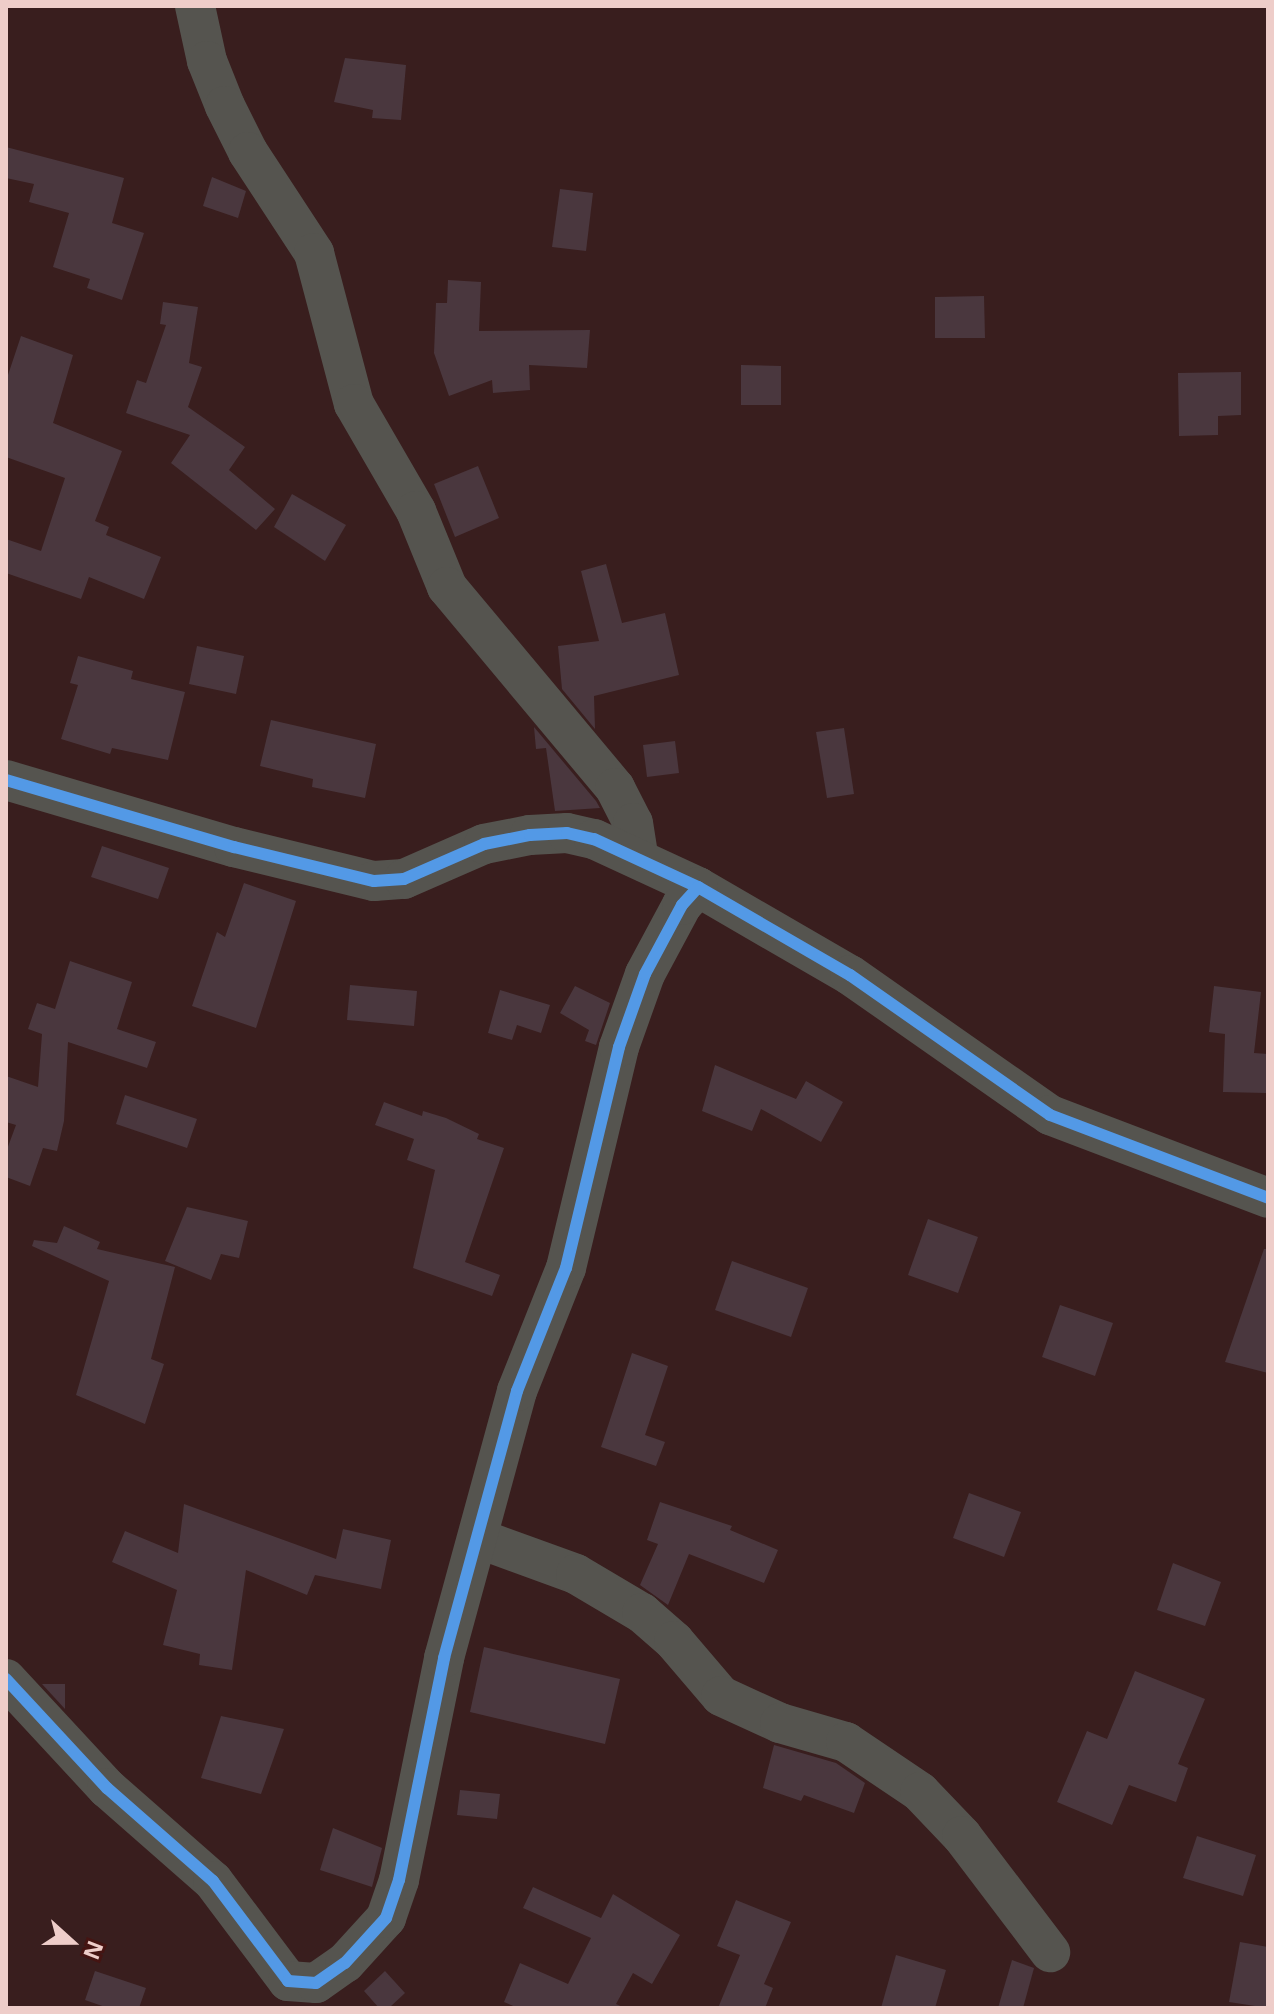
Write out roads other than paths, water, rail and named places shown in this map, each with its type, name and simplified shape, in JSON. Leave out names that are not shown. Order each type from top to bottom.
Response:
[{"type":"street","points":[[195,6],[207,61],[225,106],[248,152],[314,253],[354,404],[416,511],[447,587],[615,788],[630,816],[639,859]]},
{"type":"street","points":[[6,780],[234,847],[374,881],[404,879],[484,844],[530,835],[567,833],[594,839],[698,887],[850,975],[1050,1115],[1268,1198]]},
{"type":"street","points":[[594,839],[630,816]]},
{"type":"street","points":[[6,1679],[107,1788],[213,1881],[288,1981],[316,1983],[345,1963],[386,1918],[399,1880],[444,1658],[480,1539],[517,1391],[566,1268],[619,1047],[645,974],[682,905],[698,887]]},
{"type":"street","points":[[480,1539],[589,1582],[642,1613],[674,1641],[721,1696],[780,1723],[846,1742],[920,1792],[962,1836],[1050,1952]]}]
